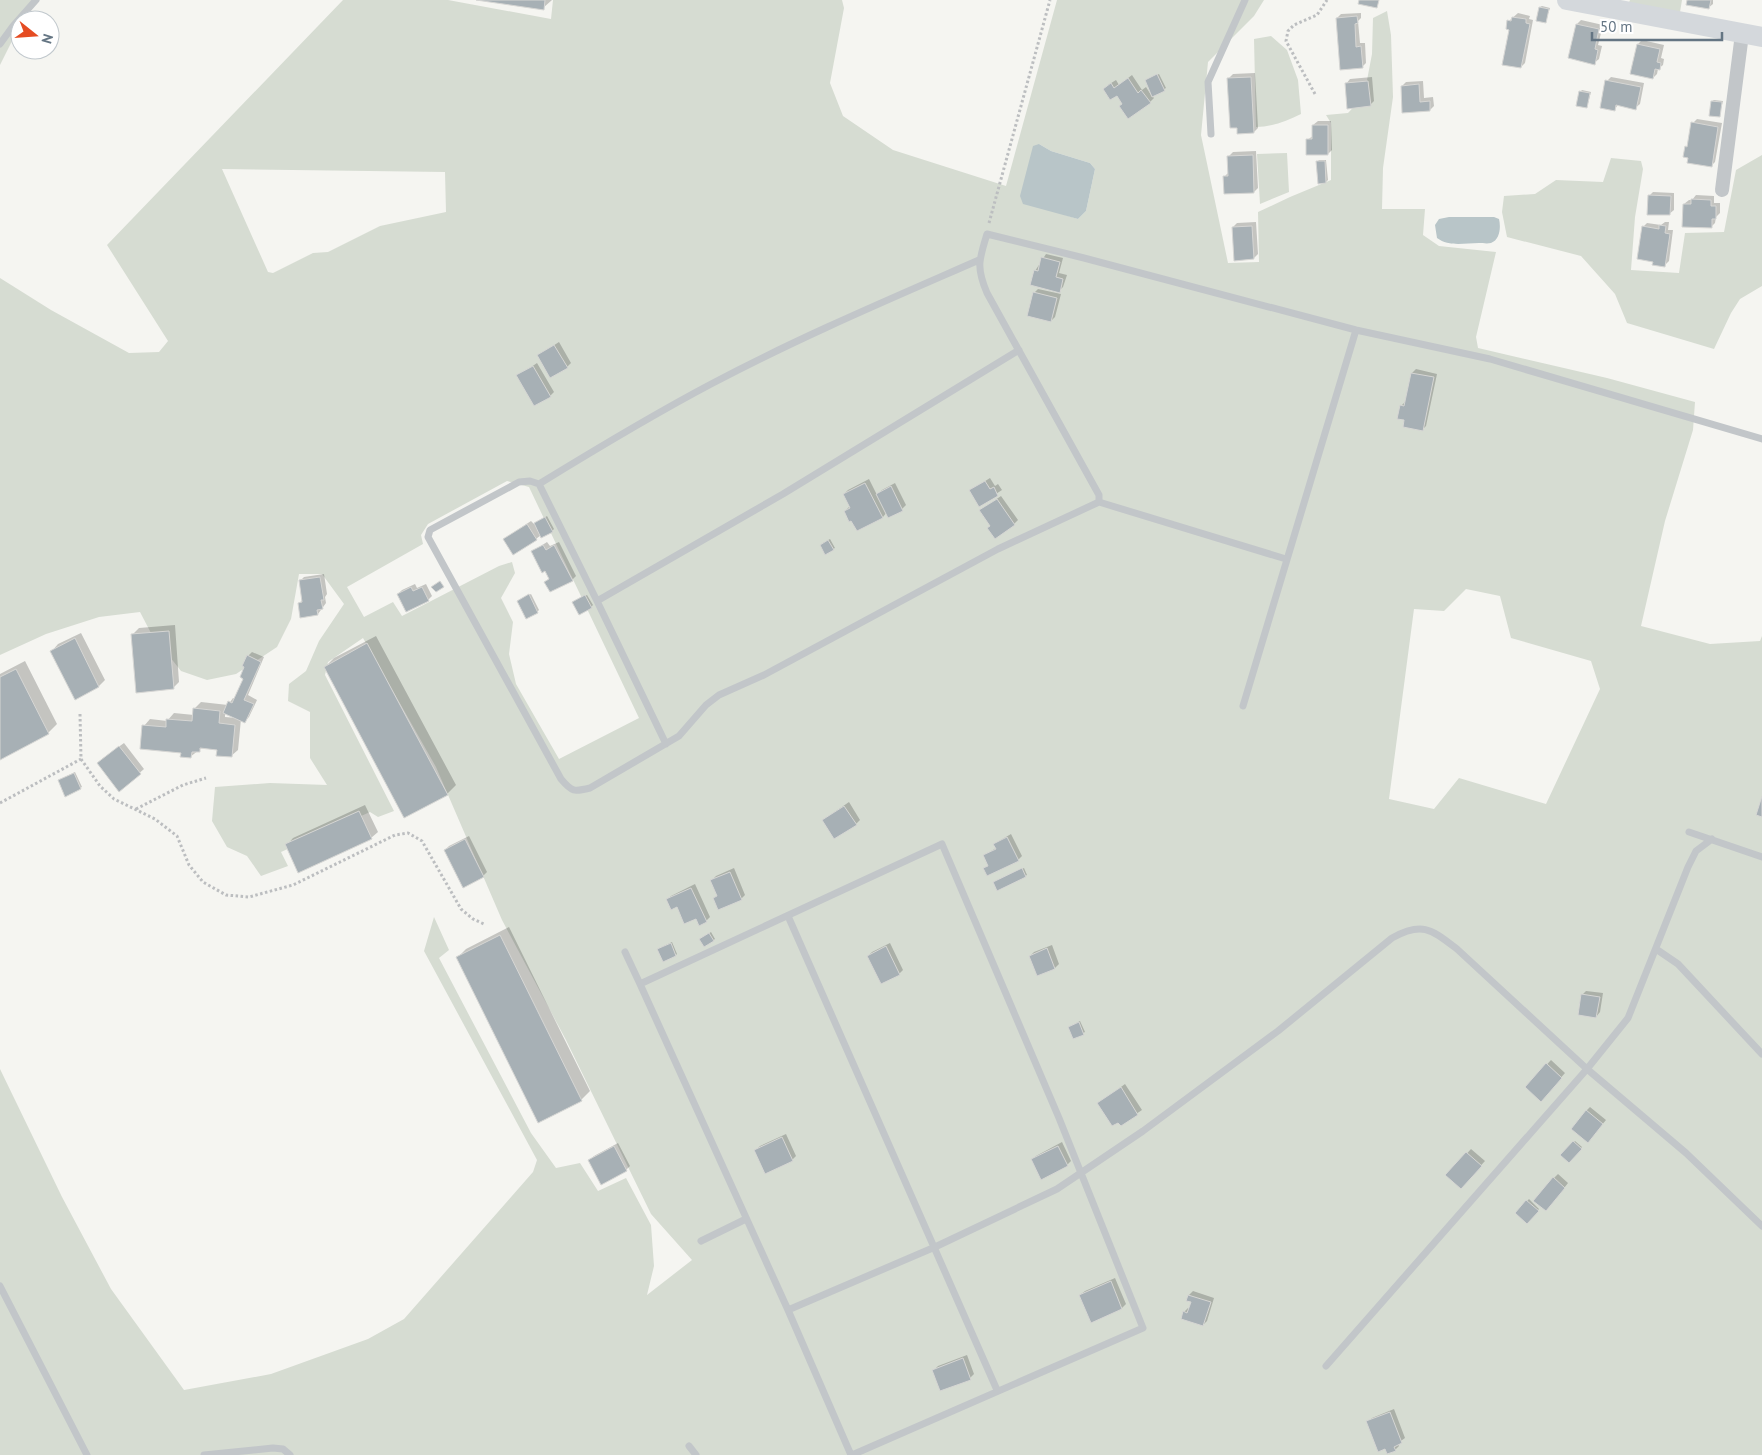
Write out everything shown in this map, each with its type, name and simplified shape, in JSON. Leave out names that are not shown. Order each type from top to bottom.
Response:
[{"type":"street","points":[[1567,0],[1752,36],[1722,190]]},
{"type":"lane","points":[[0,44],[36,0]]},
{"type":"lane","points":[[1211,134],[1208,82],[1245,0]]},
{"type":"lane","points":[[1099,502],[1099,495],[987,293],[979,275],[979,260],[987,234],[1356,330],[1515,366],[1762,439]]},
{"type":"lane","points":[[539,484],[600,446],[713,383],[844,319],[979,260]]},
{"type":"lane","points":[[1243,706],[1356,330]]},
{"type":"lane","points":[[598,601],[783,494],[1019,350]]},
{"type":"lane","points":[[666,744],[598,601],[539,484],[530,481],[519,482],[430,530],[428,537],[561,779],[569,788],[577,791],[590,788],[666,744],[679,736],[706,705],[719,694],[764,675],[998,549],[1099,502],[1286,560]]},
{"type":"lane","points":[[1689,832],[1762,857]]},
{"type":"lane","points":[[1326,1366],[1587,1069],[1628,1018],[1696,851],[1712,839]]},
{"type":"lane","points":[[624,952],[788,1310],[851,1455],[1143,1328],[1082,1173],[942,844],[640,984]]},
{"type":"lane","points":[[788,916],[997,1390]]},
{"type":"lane","points":[[788,1310],[935,1247],[1057,1189],[1143,1131],[1278,1031],[1392,938],[1404,931],[1420,928],[1434,932],[1457,949],[1587,1069],[1686,1153],[1762,1226]]},
{"type":"lane","points":[[1656,949],[1678,964],[1762,1054]]},
{"type":"lane","points":[[701,1241],[746,1219]]},
{"type":"lane","points":[[0,1286],[87,1455]]},
{"type":"lane","points":[[689,1446],[696,1455]]},
{"type":"lane","points":[[204,1455],[273,1448],[283,1449],[290,1455]]},
{"type":"path","points":[[987,234],[1050,0]]},
{"type":"path","points":[[1315,94],[1286,41],[1288,31],[1294,25],[1317,15],[1327,0]]},
{"type":"path","points":[[80,714],[81,759],[100,786],[114,799],[155,819],[177,836],[188,864],[203,882],[226,895],[248,897],[293,885],[395,835],[408,834],[422,841],[461,909],[484,924]]},
{"type":"path","points":[[0,802],[81,759]]},
{"type":"path","points":[[136,810],[183,784],[206,778]]},
{"type":"shaded area","points":[[0,0],[33,0],[26,10],[10,10],[10,45],[0,65]]},
{"type":"shaded area","points":[[343,0],[448,0],[551,19],[553,0],[842,0],[844,8],[830,83],[843,116],[893,150],[1006,186],[1057,0],[1264,0],[1254,16],[1208,62],[1201,135],[1228,263],[1259,262],[1258,212],[1331,180],[1331,123],[1326,115],[1348,113],[1364,96],[1372,54],[1373,18],[1387,11],[1391,35],[1393,97],[1383,168],[1382,209],[1425,209],[1423,235],[1439,246],[1496,252],[1476,337],[1478,348],[1607,378],[1695,402],[1693,430],[1665,521],[1641,626],[1710,644],[1760,641],[1762,636],[1762,1455],[0,1455],[0,1069],[62,1197],[111,1289],[184,1390],[271,1374],[368,1339],[404,1319],[533,1172],[537,1160],[424,951],[434,917],[449,950],[439,958],[531,1133],[556,1168],[580,1163],[598,1191],[626,1178],[651,1225],[654,1266],[647,1295],[692,1260],[651,1214],[566,1040],[502,920],[436,767],[363,638],[328,662],[325,675],[394,811],[378,817],[370,812],[281,852],[288,866],[261,876],[247,856],[227,847],[212,821],[215,787],[270,783],[327,785],[310,758],[310,712],[288,701],[289,684],[306,671],[319,641],[344,604],[322,574],[299,574],[291,619],[277,647],[236,674],[207,680],[181,671],[151,633],[140,612],[99,617],[46,634],[0,655],[0,278],[51,310],[129,353],[159,352],[168,341],[107,245]],"holes":[[[1039,144],[1051,151],[1090,163],[1095,169],[1086,211],[1078,219],[1065,215]],[[222,169],[445,172],[446,212],[380,226],[328,252],[313,253],[273,273],[268,272]],[[507,481],[529,487],[639,718],[559,759],[516,684],[509,654],[513,622],[501,598],[515,573],[512,562],[499,566],[402,616],[393,602],[364,617],[347,587],[423,544],[421,535],[428,524]],[[1466,589],[1500,596],[1511,638],[1591,661],[1600,689],[1546,804],[1459,778],[1434,809],[1389,799],[1414,609],[1444,611]]]},
{"type":"shaded area","points":[[1630,0],[1682,0],[1680,12],[1628,5]]},
{"type":"shaded area","points":[[1271,36],[1287,50],[1298,80],[1301,114],[1279,123],[1256,127],[1254,39]]},
{"type":"shaded area","points":[[1039,144],[1051,151],[1090,163],[1095,169],[1086,211],[1078,219],[1023,204],[1020,196],[1033,146]]},
{"type":"shaded area","points":[[1287,153],[1289,192],[1260,204],[1257,154]]},
{"type":"shaded area","points":[[1762,155],[1762,286],[1740,299],[1731,313],[1714,349],[1627,323],[1615,294],[1581,256],[1507,237],[1502,212],[1504,196],[1535,194],[1556,180],[1603,182],[1611,158],[1641,161],[1643,169],[1635,217],[1631,270],[1679,273],[1685,233],[1724,232],[1736,170]]},
{"type":"shaded area","points":[[1449,217],[1494,217],[1499,219],[1500,229],[1498,236],[1491,243],[1447,243],[1437,238],[1435,225],[1439,219]]},
{"type":"building","points":[[476,0],[545,0],[544,10]]},
{"type":"building","points":[[1359,0],[1379,0],[1377,8],[1358,4]]},
{"type":"building","points":[[1687,0],[1711,0],[1709,9],[1686,5]]},
{"type":"building","points":[[1539,7],[1549,9],[1546,23],[1536,21]]},
{"type":"building","points":[[1357,16],[1358,23],[1355,24],[1356,47],[1361,46],[1363,68],[1340,70],[1336,18]]},
{"type":"building","points":[[1512,17],[1526,19],[1526,23],[1530,24],[1521,68],[1502,65],[1509,30],[1506,29],[1507,20],[1511,21]]},
{"type":"building","points":[[1576,24],[1599,29],[1595,49],[1598,50],[1595,65],[1568,58]]},
{"type":"building","points":[[1637,44],[1660,49],[1657,62],[1661,63],[1660,70],[1655,69],[1653,79],[1630,74]]},
{"type":"building","points":[[1157,74],[1165,91],[1152,97],[1145,80]]},
{"type":"building","points":[[1251,77],[1254,133],[1237,134],[1237,128],[1230,128],[1227,78]]},
{"type":"building","points":[[1128,78],[1138,93],[1141,90],[1151,103],[1128,119],[1119,106],[1122,104],[1117,96],[1110,100],[1103,89],[1111,83],[1114,88]]},
{"type":"building","points":[[1605,80],[1641,87],[1636,110],[1616,105],[1615,111],[1600,108]]},
{"type":"building","points":[[1368,81],[1371,106],[1347,109],[1345,83]]},
{"type":"building","points":[[1419,84],[1420,102],[1430,101],[1430,111],[1402,113],[1401,86]]},
{"type":"building","points":[[1579,91],[1590,93],[1587,108],[1576,106]]},
{"type":"building","points":[[1711,101],[1722,102],[1720,117],[1709,116]]},
{"type":"building","points":[[1691,122],[1718,127],[1712,167],[1687,163],[1688,158],[1683,157],[1685,146],[1687,147]]},
{"type":"building","points":[[1312,125],[1328,125],[1328,155],[1306,155],[1306,139],[1312,139]]},
{"type":"building","points":[[1253,155],[1254,193],[1224,194],[1223,176],[1228,176],[1227,156]]},
{"type":"building","points":[[1316,161],[1325,161],[1326,183],[1318,184]]},
{"type":"building","points":[[1648,195],[1671,196],[1670,215],[1647,215]]},
{"type":"building","points":[[1691,199],[1711,200],[1711,206],[1716,206],[1716,219],[1712,219],[1712,228],[1682,227],[1683,204],[1691,204]]},
{"type":"building","points":[[1659,225],[1666,226],[1665,233],[1670,234],[1665,267],[1652,265],[1653,262],[1637,259],[1642,226],[1659,229]]},
{"type":"building","points":[[1252,226],[1254,259],[1234,261],[1232,227]]},
{"type":"building","points":[[1041,257],[1060,262],[1056,277],[1063,279],[1060,293],[1030,285],[1034,270],[1038,271]]},
{"type":"building","points":[[1033,292],[1057,298],[1051,322],[1027,316]]},
{"type":"building","points":[[554,345],[568,368],[550,378],[537,355]]},
{"type":"building","points":[[533,366],[551,397],[534,406],[516,375]]},
{"type":"building","points":[[1411,373],[1434,377],[1423,431],[1403,427],[1404,420],[1397,419],[1400,405],[1404,406]]},
{"type":"building","points":[[985,481],[990,489],[994,487],[998,496],[979,507],[969,490]]},
{"type":"building","points":[[865,483],[883,518],[857,531],[851,521],[849,522],[844,511],[850,508],[843,494]]},
{"type":"building","points":[[891,486],[903,511],[888,518],[876,494]]},
{"type":"building","points":[[997,499],[1015,525],[995,539],[987,528],[990,526],[979,510]]},
{"type":"building","points":[[545,517],[553,532],[541,538],[534,523]]},
{"type":"building","points":[[527,524],[537,540],[513,555],[503,539]]},
{"type":"building","points":[[828,540],[834,550],[825,555],[820,545]]},
{"type":"building","points":[[543,545],[546,550],[554,545],[573,581],[550,592],[544,582],[549,579],[545,571],[542,573],[531,551]]},
{"type":"building","points":[[320,577],[324,600],[321,600],[323,609],[317,610],[318,615],[300,618],[298,603],[302,602],[299,580]]},
{"type":"building","points":[[440,581],[444,587],[436,592],[431,587]]},
{"type":"building","points":[[411,587],[413,591],[422,587],[429,601],[406,612],[397,594]]},
{"type":"building","points":[[529,594],[538,613],[526,619],[517,601]]},
{"type":"building","points":[[585,595],[592,608],[579,615],[572,602]]},
{"type":"building","points":[[169,631],[174,689],[136,693],[131,634]]},
{"type":"building","points":[[75,638],[99,687],[75,700],[50,651]]},
{"type":"building","points":[[367,643],[448,795],[404,818],[324,667]]},
{"type":"building","points":[[247,655],[261,662],[244,700],[254,704],[245,723],[223,713],[228,701],[232,703],[243,679],[240,677]]},
{"type":"building","points":[[16,669],[49,734],[0,760],[0,677]]},
{"type":"building","points":[[193,708],[220,711],[219,723],[235,725],[232,757],[216,756],[217,750],[200,748],[200,752],[192,752],[191,758],[180,757],[181,753],[140,749],[142,725],[166,727],[166,719],[192,721]]},
{"type":"building","points":[[119,746],[141,774],[119,792],[97,763]]},
{"type":"building","points":[[74,773],[81,789],[65,797],[58,780]]},
{"type":"building","points":[[1762,796],[1762,817],[1756,815]]},
{"type":"building","points":[[844,806],[857,825],[834,839],[822,820]]},
{"type":"building","points":[[359,811],[372,839],[298,873],[285,844]]},
{"type":"building","points":[[1007,837],[1019,861],[987,876],[983,868],[988,866],[983,855],[996,849],[993,844]]},
{"type":"building","points":[[465,839],[484,877],[463,888],[444,850]]},
{"type":"building","points":[[1022,868],[1026,877],[997,891],[993,882]]},
{"type":"building","points":[[730,872],[742,900],[718,910],[713,898],[717,896],[710,880]]},
{"type":"building","points":[[691,888],[707,922],[699,926],[696,919],[684,924],[677,907],[671,910],[666,899]]},
{"type":"building","points":[[709,933],[714,941],[704,947],[699,939]]},
{"type":"building","points":[[500,935],[582,1101],[538,1123],[456,957]]},
{"type":"building","points":[[671,943],[676,956],[663,962],[657,949]]},
{"type":"building","points":[[886,946],[900,975],[881,984],[867,956]]},
{"type":"building","points":[[1047,948],[1055,969],[1037,976],[1029,956]]},
{"type":"building","points":[[1581,994],[1600,997],[1596,1018],[1578,1015]]},
{"type":"building","points":[[1079,1022],[1084,1035],[1073,1039],[1068,1027]]},
{"type":"building","points":[[1546,1063],[1562,1078],[1541,1102],[1525,1087]]},
{"type":"building","points":[[1121,1087],[1138,1115],[1121,1126],[1118,1123],[1112,1126],[1097,1103]]},
{"type":"building","points":[[1586,1110],[1603,1124],[1588,1143],[1571,1129]]},
{"type":"building","points":[[782,1137],[793,1161],[765,1174],[754,1150]]},
{"type":"building","points":[[1573,1141],[1582,1149],[1569,1163],[1560,1155]]},
{"type":"building","points":[[614,1146],[627,1171],[601,1185],[588,1160]]},
{"type":"building","points":[[1058,1146],[1068,1166],[1041,1180],[1031,1159]]},
{"type":"building","points":[[1466,1152],[1482,1166],[1461,1189],[1445,1175]]},
{"type":"building","points":[[1553,1177],[1565,1188],[1546,1211],[1533,1201]]},
{"type":"building","points":[[1526,1200],[1539,1211],[1527,1224],[1515,1213]]},
{"type":"building","points":[[1111,1281],[1122,1309],[1091,1323],[1079,1295]]},
{"type":"building","points":[[1188,1295],[1211,1302],[1203,1326],[1181,1319],[1183,1311],[1187,1313],[1191,1302],[1186,1301]]},
{"type":"building","points":[[963,1358],[971,1380],[940,1391],[932,1370]]},
{"type":"building","points":[[1390,1412],[1402,1443],[1394,1447],[1396,1451],[1387,1454],[1385,1449],[1378,1452],[1366,1421]]}]
